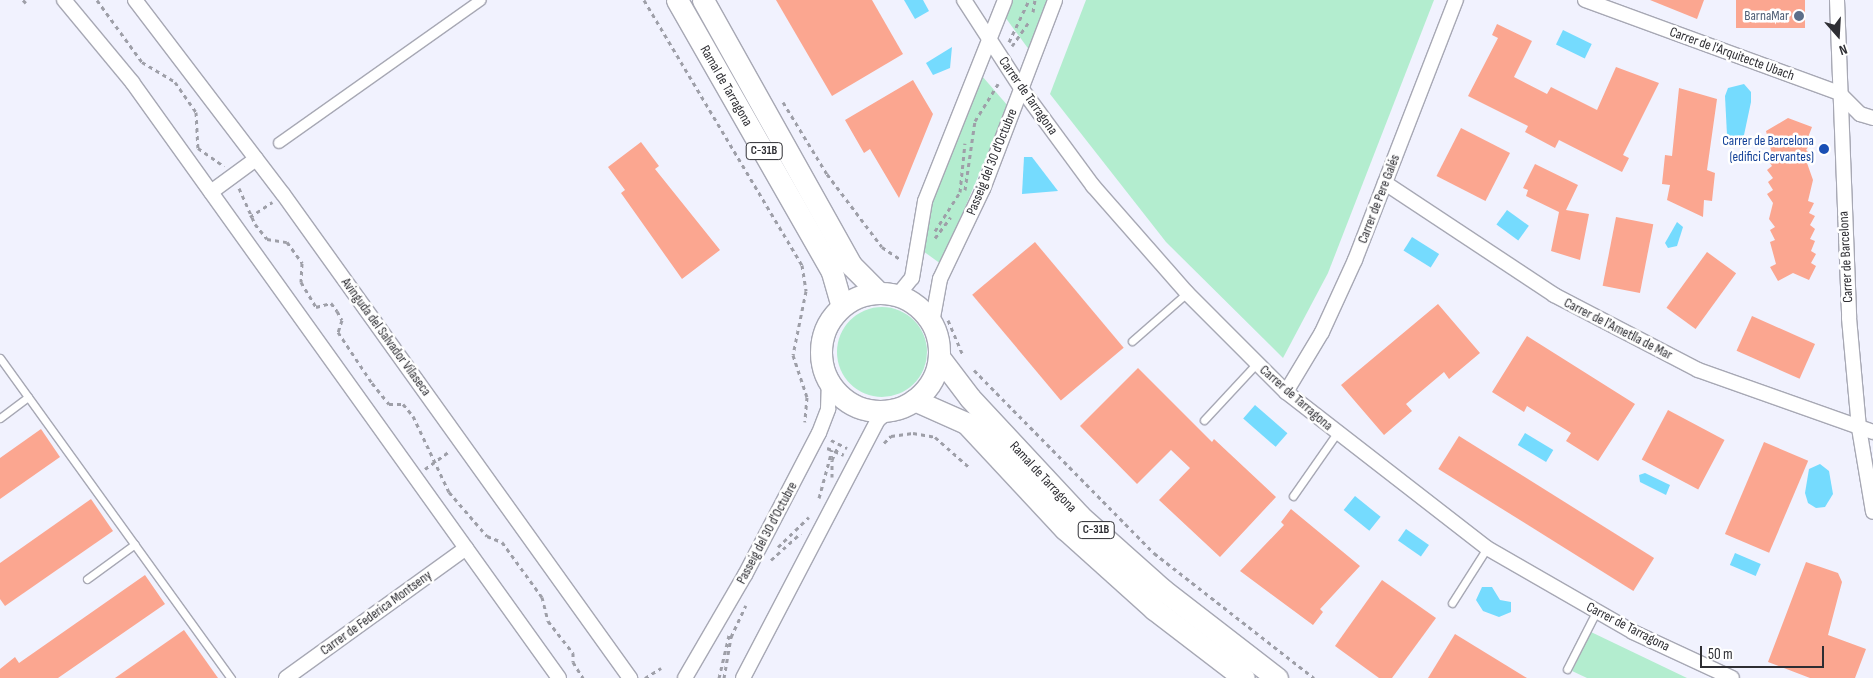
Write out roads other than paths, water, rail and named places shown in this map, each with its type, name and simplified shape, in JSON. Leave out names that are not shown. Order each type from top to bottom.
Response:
[{"type":"main road","name":"Ramal de Tarragona","points":[[677,0],[832,272],[842,306]]},
{"type":"main road","name":"Ramal de Tarragona","points":[[703,0],[851,265],[888,294]]},
{"type":"main road","points":[[888,294],[842,306],[828,326],[821,349],[829,381],[854,405],[890,410]]},
{"type":"main road","name":"C-31B","points":[[888,294],[912,301],[940,317],[939,357],[932,381],[914,400],[890,410]]},
{"type":"main road","name":"Ramal de Tarragona","points":[[939,357],[970,398],[1080,516],[1163,590],[1277,678]]},
{"type":"main road","name":"Ramal de Tarragona","points":[[914,400],[966,423],[1065,529],[1154,609],[1244,678]]},
{"type":"street","points":[[64,0],[132,82],[559,678]]},
{"type":"street","name":"Avinguda del Salvador Vilaseca","points":[[135,0],[256,159],[630,678]]},
{"type":"street","points":[[279,143],[481,0]]},
{"type":"street","name":"Carrer de Tarragona","points":[[964,0],[1021,88],[1093,186],[1187,294],[1286,392],[1487,548],[1596,612],[1732,678]]},
{"type":"street","points":[[888,294],[915,270],[925,201],[1005,0]]},
{"type":"street","name":"Passeig del 30 d'Octubre","points":[[940,317],[940,279],[982,189],[1055,0]]},
{"type":"street","name":"Carrer de Pere Galés","points":[[1286,392],[1334,306],[1385,183],[1456,0]]},
{"type":"street","name":"Carrer de l'Arquitecte Ubach","points":[[1585,0],[1839,93],[1860,114],[1873,118]]},
{"type":"street","name":"Carrer de Barcelona","points":[[1837,0],[1839,93],[1849,318],[1859,428],[1873,512]]},
{"type":"street","points":[[211,192],[256,159]]},
{"type":"street","name":"Carrer de l'Ametlla de Mar","points":[[1385,183],[1554,296],[1698,370],[1873,432]]},
{"type":"street","name":"Passeig del 30 d'Octubre","points":[[685,678],[819,439],[828,409],[829,381]]},
{"type":"street","points":[[743,678],[856,456],[878,420],[890,410]]},
{"type":"street","name":"Carrer de Federica Montseny","points":[[286,678],[466,548]]},
{"type":"lane","points":[[1132,341],[1187,294]]},
{"type":"lane","points":[[0,358],[232,678]]},
{"type":"lane","points":[[1204,420],[1257,363]]},
{"type":"lane","points":[[0,418],[28,397]]},
{"type":"lane","points":[[1293,496],[1337,433]]},
{"type":"lane","points":[[86,579],[135,544]]},
{"type":"lane","points":[[1452,603],[1487,548]]},
{"type":"lane","points":[[1567,669],[1596,612]]},
{"type":"water","points":[[904,0],[923,0],[929,11],[915,19]]},
{"type":"water","points":[[1563,30],[1592,44],[1585,58],[1556,44]]},
{"type":"water","points":[[952,47],[950,68],[933,75],[926,63]]},
{"type":"water","points":[[1744,84],[1751,92],[1751,102],[1744,135],[1732,141],[1727,135],[1725,96],[1728,88]]},
{"type":"water","points":[[1024,157],[1032,157],[1058,191],[1022,194]]},
{"type":"water","points":[[1507,210],[1529,226],[1518,240],[1496,225]]},
{"type":"water","points":[[1677,222],[1683,227],[1677,246],[1668,248],[1665,243]]},
{"type":"water","points":[[1412,237],[1439,254],[1431,268],[1404,251]]},
{"type":"water","points":[[1255,405],[1287,433],[1276,447],[1243,419]]},
{"type":"water","points":[[1525,433],[1553,450],[1546,462],[1518,445]]},
{"type":"water","points":[[1820,464],[1829,471],[1833,494],[1825,507],[1816,508],[1808,503],[1805,493],[1809,469]]},
{"type":"water","points":[[1645,473],[1670,485],[1666,495],[1640,482],[1639,475]]},
{"type":"water","points":[[1355,496],[1381,517],[1369,531],[1344,510]]},
{"type":"water","points":[[1406,529],[1429,545],[1421,557],[1398,540]]},
{"type":"water","points":[[1735,553],[1761,564],[1756,576],[1730,565]]},
{"type":"water","points":[[1482,587],[1492,587],[1500,600],[1511,602],[1511,612],[1499,617],[1483,611],[1476,600]]},
{"type":"place","name":"BarnaMar","points":[[1799,16]]},
{"type":"place","name":"Carrer de Barcelona (edifici Cervantes)","points":[[1824,149]]}]
